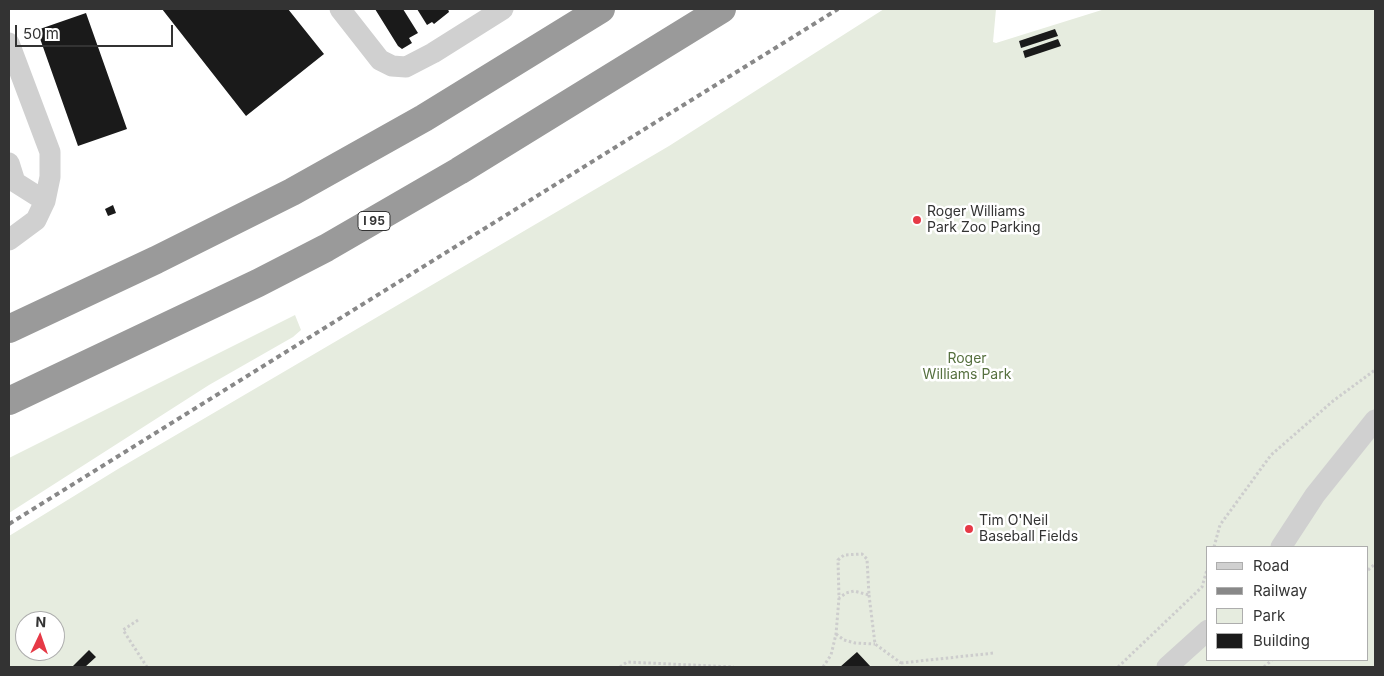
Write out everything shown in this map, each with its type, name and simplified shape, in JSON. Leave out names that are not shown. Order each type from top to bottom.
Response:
[{"type":"highway","points":[[9,329],[165,256],[292,192],[416,122],[600,9]]},
{"type":"highway","name":"I 95","points":[[9,401],[258,283],[326,248],[451,176],[722,9]]},
{"type":"street","points":[[340,9],[380,60],[392,66],[406,67],[433,53],[503,9]]},
{"type":"street","points":[[9,43],[13,66],[50,152],[50,177],[45,201],[36,220],[9,240]]},
{"type":"street","points":[[9,163],[15,182],[45,201]]},
{"type":"street","points":[[1282,546],[1315,495],[1375,420]]},
{"type":"street","points":[[1167,667],[1206,632]]},
{"type":"path","points":[[1214,546],[1220,525],[1271,455],[1333,401],[1375,370]]},
{"type":"path","points":[[823,667],[832,655],[836,634],[839,598],[838,560],[844,555],[862,554],[867,559],[875,644]]},
{"type":"path","points":[[1118,667],[1202,587],[1206,573]]},
{"type":"path","points":[[839,598],[846,593],[854,592],[869,595]]},
{"type":"path","points":[[138,620],[123,630],[147,667]]},
{"type":"path","points":[[836,634],[844,640],[855,643],[875,644],[900,665],[994,653]]},
{"type":"path","points":[[620,667],[627,662],[734,667]]},
{"type":"green space","name":"Roger Williams Park","points":[[884,9],[996,9],[993,42],[996,43],[1105,9],[1375,9],[1375,667],[9,667],[9,536],[118,469],[669,146]]},
{"type":"green space","points":[[295,315],[301,330],[293,337],[209,385],[9,513],[9,458]]},
{"type":"building","points":[[162,9],[288,9],[324,54],[246,116]]},
{"type":"building","points":[[375,9],[403,9],[418,33],[409,38],[412,43],[402,49],[398,46]]},
{"type":"building","points":[[417,9],[448,9],[449,12],[434,24],[432,22],[427,25]]},
{"type":"building","points":[[86,13],[127,129],[78,146],[37,30]]},
{"type":"building","points":[[1055,29],[1058,36],[1021,48],[1019,41]]},
{"type":"building","points":[[1058,39],[1061,46],[1025,58],[1023,51]]},
{"type":"building","points":[[113,205],[116,213],[108,216],[105,209]]},
{"type":"building","points":[[89,650],[96,657],[85,667],[74,667],[73,666]]},
{"type":"building","points":[[857,652],[871,667],[840,667]]},
{"type":"railway","points":[[9,524],[838,9]]},
{"type":"place","name":"Roger Williams Park Zoo Parking","points":[[917,220]]},
{"type":"place","name":"Tim O'Neil Baseball Fields","points":[[969,529]]}]
